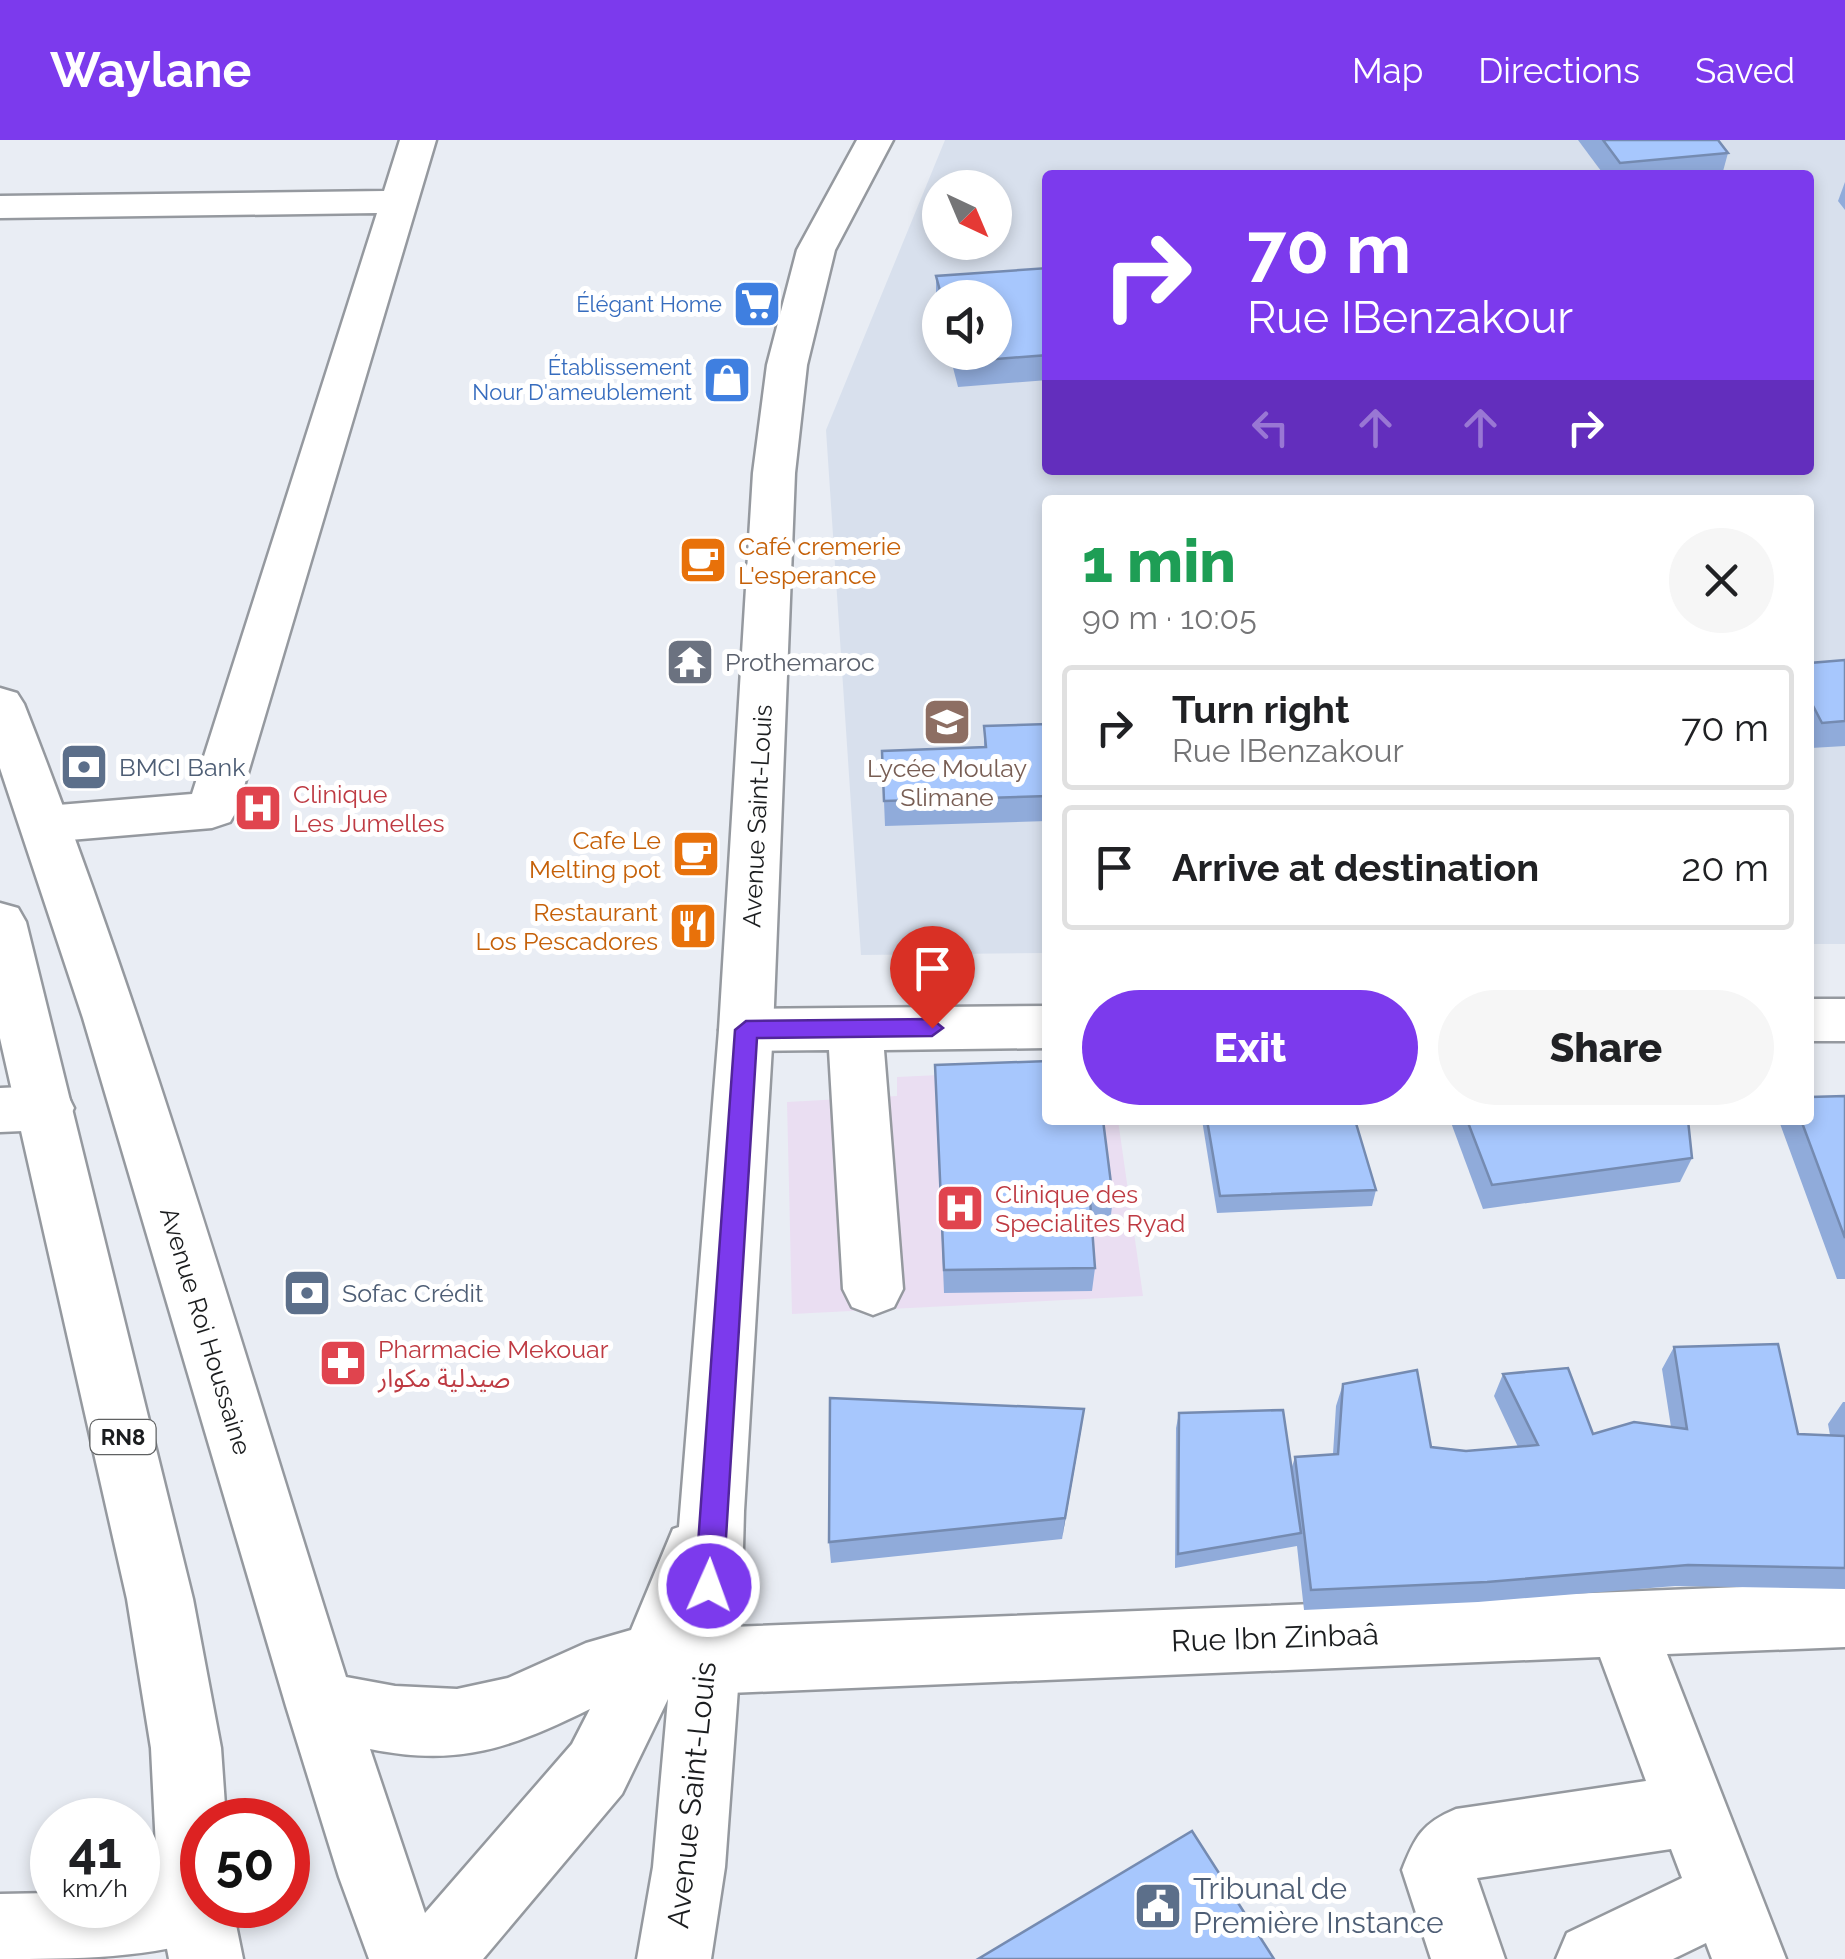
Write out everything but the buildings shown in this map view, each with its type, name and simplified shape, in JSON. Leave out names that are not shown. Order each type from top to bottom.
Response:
[{"type":"main road","points":[[46,824],[212,810],[418,140]]},
{"type":"main road","name":"Avenue Saint-Louis","points":[[674,1959],[689,1866],[680,1658],[712,1511],[746,1030],[774,473],[787,366],[816,250],[875,140]]},
{"type":"main road","points":[[0,208],[402,202]]},
{"type":"main road","name":"Avenue Roi Houssaine","points":[[0,704],[46,824],[170,1209],[374,1877],[406,1959]]},
{"type":"main road","name":"RN8","points":[[0,922],[23,1109],[160,1598],[186,1748],[201,1934]]},
{"type":"main road","points":[[1814,1020],[1845,1020]]},
{"type":"main road","points":[[746,1030],[1042,1027]]},
{"type":"main road","points":[[855,1028],[873,1289]]},
{"type":"main road","name":"Rue Ibn Zinbaâ","points":[[320,1706],[395,1720],[480,1719],[546,1697],[586,1676],[680,1658],[1845,1615]]},
{"type":"main road","points":[[1593,1959],[1737,1927],[1620,1624]]},
{"type":"main road","name":"Avenue Saint-Louis","points":[[434,1959],[597,1769],[680,1658]]},
{"type":"main road","points":[[1468,1959],[1438,1870],[1456,1845],[1694,1810]]},
{"type":"main road","points":[[0,1931],[201,1934]]},
{"type":"shaded area","name":"Lycée Moulay Slimane","points":[[945,140],[1845,140],[1845,944],[1814,944],[1814,495],[1042,495],[1042,953],[861,955],[826,430],[922,196],[922,260],[1012,260],[1012,170],[933,170]]},
{"type":"shaded area","name":"Clinique des Specialites Ryad","points":[[1042,1070],[1042,1125],[1119,1125],[1143,1296],[792,1314],[787,1102],[897,1096],[897,1077]]},
{"type":"place","name":"Élégant Home","points":[[757,304]]},
{"type":"place","name":"Établissement Nour D'ameublement","points":[[727,380]]},
{"type":"place","name":"Café cremerie L'esperance","points":[[703,560]]},
{"type":"place","name":"Prothemaroc","points":[[690,662]]},
{"type":"place","name":"Lycée Moulay Slimane","points":[[947,722]]},
{"type":"place","name":"BMCI Bank","points":[[84,767]]},
{"type":"place","name":"Clinique Les Jumelles","points":[[258,808]]},
{"type":"place","name":"Cafe Le Melting pot","points":[[696,854]]},
{"type":"place","name":"Restaurant Los Pescadores","points":[[693,926]]},
{"type":"place","name":"Clinique des Specialites Ryad","points":[[960,1208]]},
{"type":"place","name":"Sofac Crédit","points":[[307,1293]]},
{"type":"place","name":"Pharmacie Mekouar صيدلية مكوار","points":[[343,1363]]},
{"type":"place","name":"Tribunal de Première Instance","points":[[1158,1906]]},
{"type":"route","points":[[709,1586],[746,1030],[932,1028]]}]
